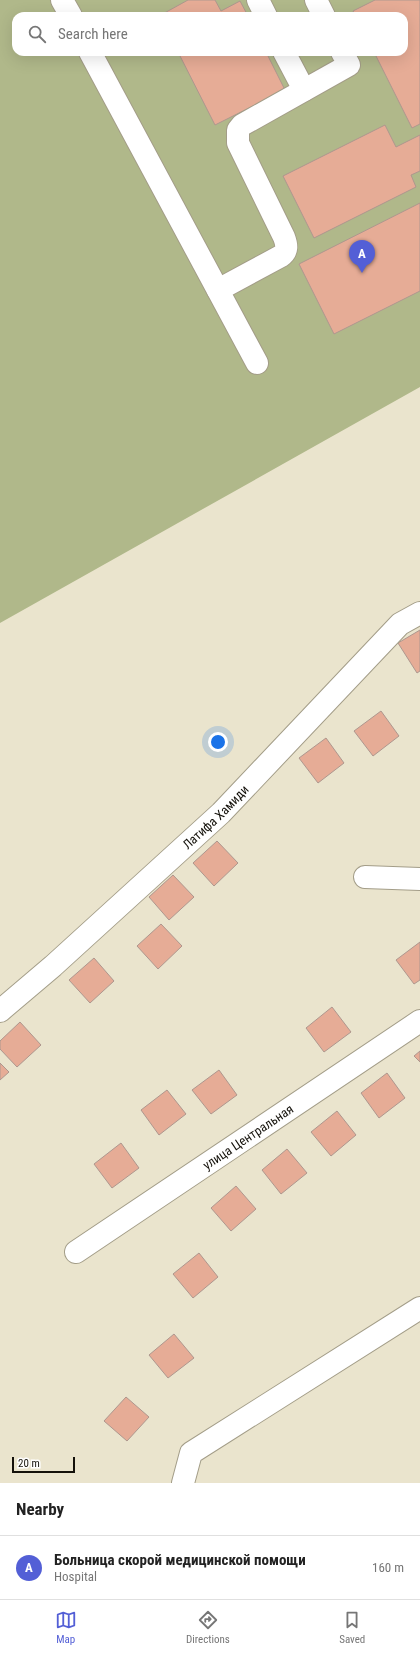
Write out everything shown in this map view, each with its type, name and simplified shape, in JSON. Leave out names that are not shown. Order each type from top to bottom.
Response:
[{"type":"street","points":[[62,0],[69,12]]},
{"type":"street","points":[[258,0],[264,12]]},
{"type":"street","points":[[316,0],[322,12]]},
{"type":"street","points":[[92,56],[257,363]]},
{"type":"street","points":[[286,56],[304,90]]},
{"type":"street","points":[[218,290],[285,253],[287,248],[284,237],[240,148],[237,136],[238,130],[242,125],[349,65],[344,56]]},
{"type":"street","name":"Латифа Хамиди","points":[[0,1011],[53,966],[221,813],[400,624],[420,613]]},
{"type":"street","points":[[366,877],[420,879]]},
{"type":"street","name":"улица Центральная","points":[[76,1252],[420,1021]]},
{"type":"street","points":[[183,1483],[191,1453],[420,1308]]},
{"type":"green space","points":[[0,0],[420,0],[420,387],[0,623]]},
{"type":"building","points":[[188,0],[215,0],[221,11],[240,1],[246,12],[166,12]]},
{"type":"building","points":[[375,0],[420,0],[420,124],[412,128],[376,56],[408,56],[408,12],[353,11]]},
{"type":"building","points":[[180,56],[268,56],[285,90],[215,125]]},
{"type":"building","points":[[385,125],[396,147],[420,135],[420,171],[411,175],[416,187],[314,238],[283,176]]},
{"type":"building","points":[[420,203],[420,291],[334,334],[299,264]]},
{"type":"building","points":[[420,630],[420,671],[417,673],[398,643]]},
{"type":"building","points":[[381,711],[399,736],[373,756],[354,731]]},
{"type":"building","points":[[326,738],[344,763],[318,783],[299,758]]},
{"type":"building","points":[[217,841],[238,863],[214,886],[193,863]]},
{"type":"building","points":[[173,875],[194,897],[169,920],[149,897]]},
{"type":"building","points":[[161,924],[182,946],[158,969],[137,946]]},
{"type":"building","points":[[420,942],[420,980],[414,984],[396,960]]},
{"type":"building","points":[[94,958],[114,981],[90,1003],[69,980]]},
{"type":"building","points":[[332,1007],[351,1032],[324,1052],[306,1028]]},
{"type":"building","points":[[20,1022],[41,1045],[17,1067],[0,1049],[0,1041]]},
{"type":"building","points":[[420,1051],[420,1062],[414,1056]]},
{"type":"building","points":[[0,1063],[9,1072],[0,1080]]},
{"type":"building","points":[[219,1070],[237,1095],[211,1114],[192,1090]]},
{"type":"building","points":[[387,1073],[405,1098],[379,1118],[361,1093]]},
{"type":"building","points":[[167,1090],[186,1114],[159,1135],[141,1110]]},
{"type":"building","points":[[337,1111],[356,1135],[331,1156],[311,1132]]},
{"type":"building","points":[[121,1143],[139,1168],[112,1188],[94,1164]]},
{"type":"building","points":[[287,1149],[307,1173],[281,1194],[262,1170]]},
{"type":"building","points":[[236,1186],[256,1209],[231,1231],[211,1208]]},
{"type":"building","points":[[199,1253],[218,1277],[193,1298],[173,1274]]},
{"type":"building","points":[[174,1334],[194,1358],[168,1378],[149,1355]]},
{"type":"building","points":[[126,1397],[149,1417],[127,1441],[104,1421]]},
{"type":"place","name":"Больница скорой медицинской помощи","points":[[362,273]]}]
